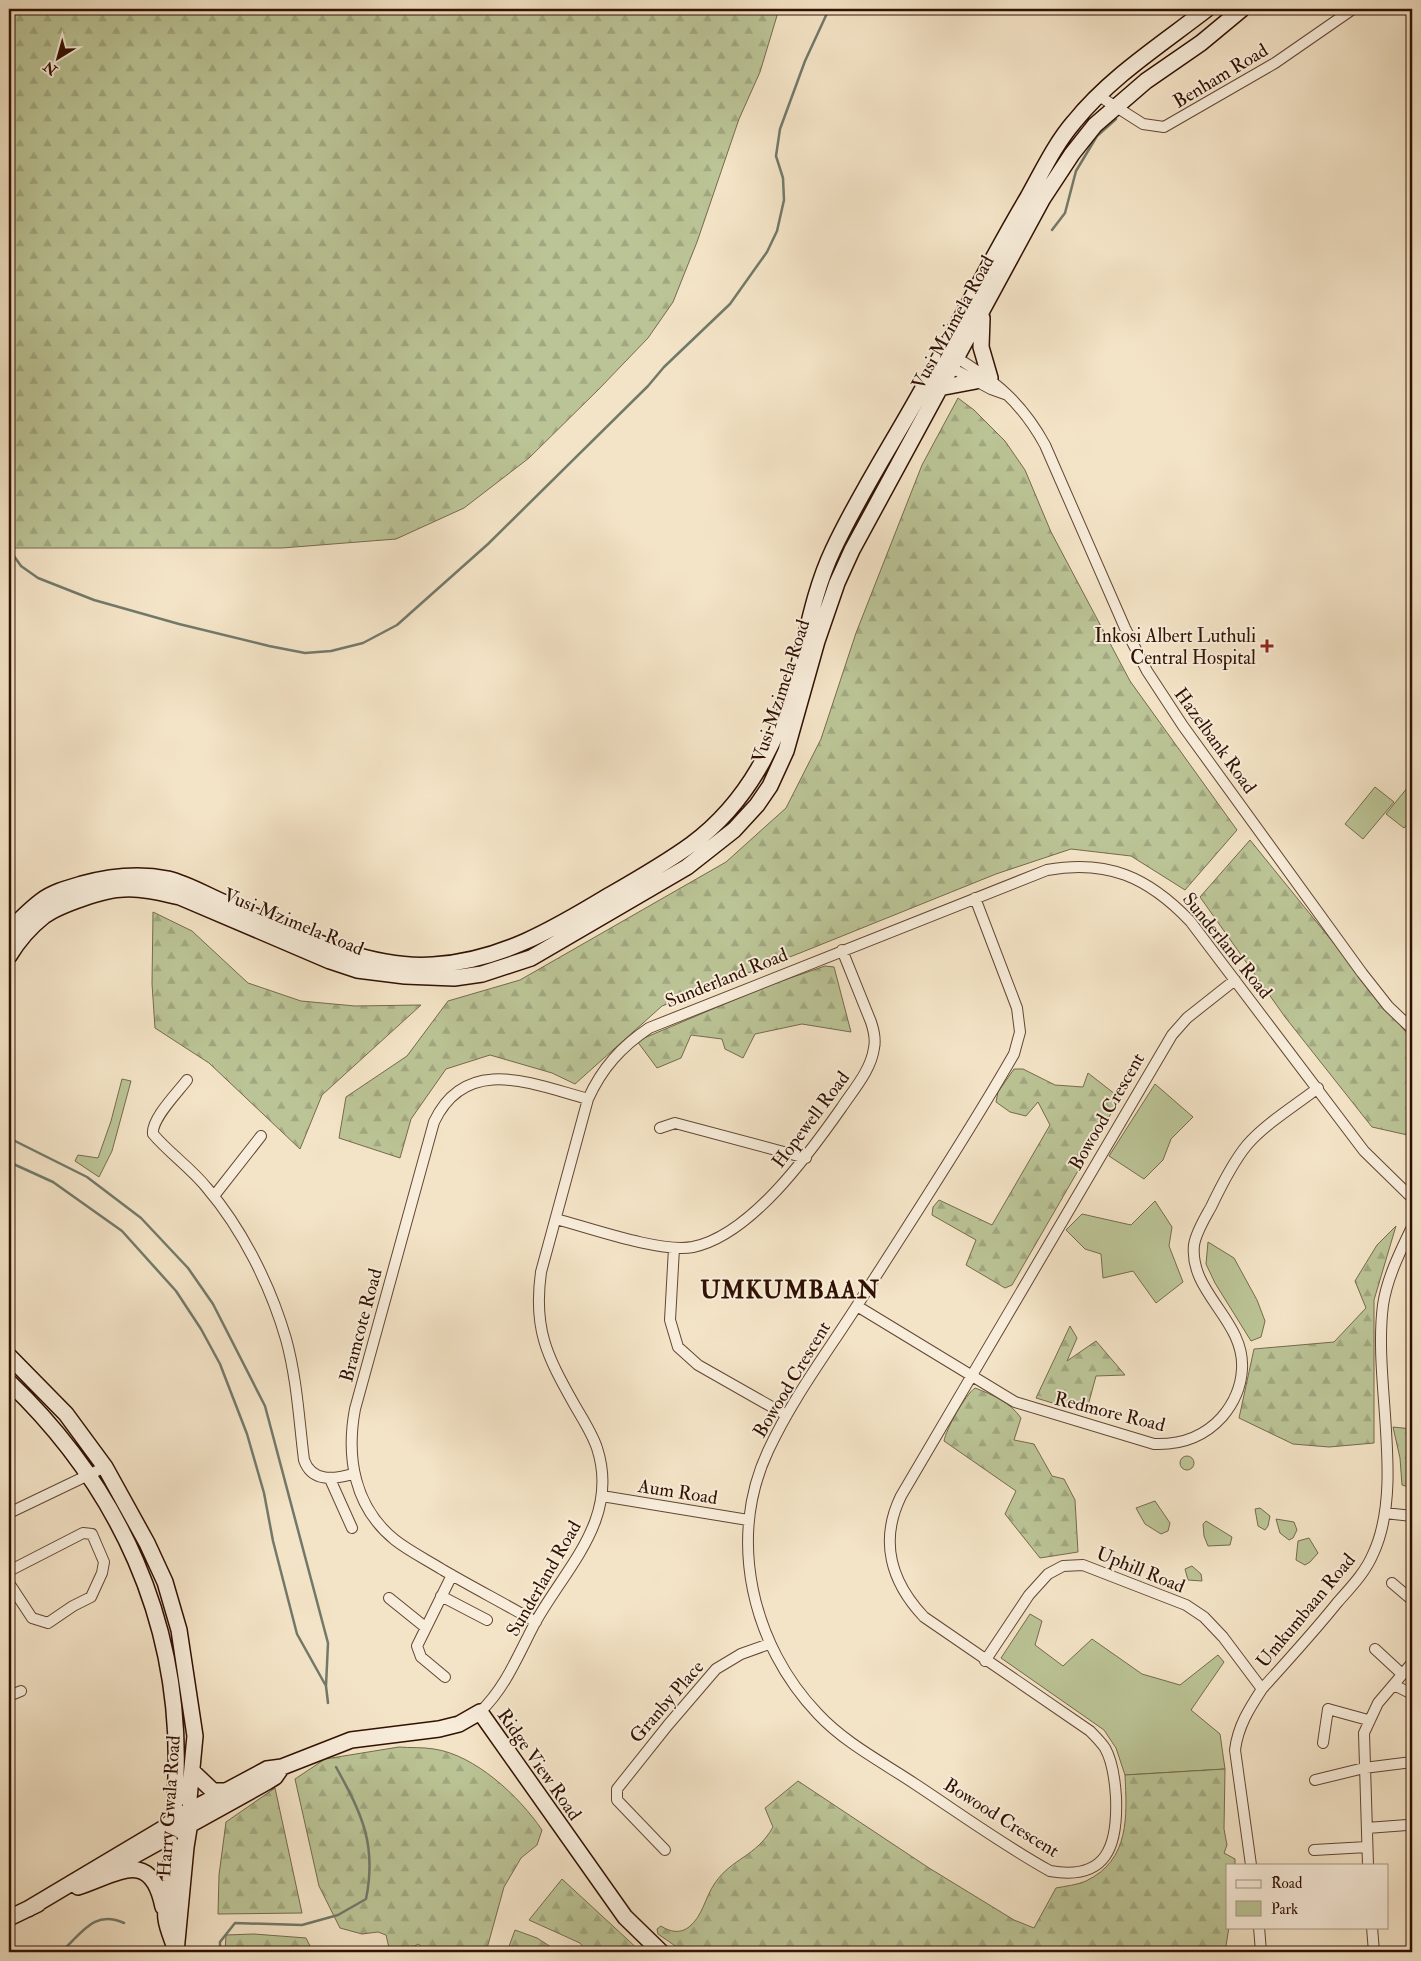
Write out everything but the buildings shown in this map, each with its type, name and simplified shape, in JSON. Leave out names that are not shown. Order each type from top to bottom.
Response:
[{"type":"main road","name":"Vusi Mzimela Road","points":[[9,956],[17,942],[45,916],[88,896],[122,889],[155,891],[180,897],[330,961],[357,970],[405,976],[454,978],[482,974],[532,958],[687,867],[734,830],[757,805],[770,786],[786,751],[817,641],[837,583],[852,550],[939,388],[947,359],[988,264],[1073,122],[1099,96],[1136,64],[1207,9]]},
{"type":"main road","name":"Vusi Mzimela Road","points":[[9,930],[43,900],[66,889],[108,878],[143,876],[186,885],[330,947],[393,964],[434,966],[491,956],[531,940],[676,855],[717,822],[735,804],[762,765],[786,709],[811,612],[832,551],[947,359],[982,311],[1026,228],[1059,173],[1085,137],[1116,107],[1242,9]]},
{"type":"main road","points":[[939,388],[983,379],[980,338],[982,311]]},
{"type":"main road","name":"Harry Gwala Road","points":[[9,1356],[60,1408],[105,1467],[158,1566],[179,1630],[195,1736],[190,1799],[192,1810],[188,1827],[176,1952]]},
{"type":"main road","name":"Harry Gwala Road","points":[[9,1382],[35,1407],[59,1435],[112,1511],[133,1551],[155,1608],[166,1649],[173,1691],[177,1735],[174,1819],[166,1918],[176,1952]]},
{"type":"main road","name":"Ridge View Road","points":[[28,1909],[164,1828],[174,1819],[267,1769],[282,1767],[351,1740],[439,1729],[458,1724],[480,1712],[625,1917],[661,1952]]},
{"type":"main road","name":"Ridge View Road","points":[[78,1887],[275,1777],[282,1767]]},
{"type":"main road","points":[[193,1772],[213,1791],[224,1792]]},
{"type":"main road","points":[[9,1918],[78,1887],[132,1870],[148,1872],[157,1882],[166,1918]]},
{"type":"street","name":"Benham Road","points":[[1099,96],[1150,126],[1164,127],[1172,125],[1275,63],[1353,9]]},
{"type":"street","name":"Hazelbank Road","points":[[947,359],[1005,394],[1025,414],[1045,445],[1125,628],[1168,704],[1362,973],[1388,1006],[1412,1029]]},
{"type":"street","name":"Hazelbank Road","points":[[947,359],[1005,394]]},
{"type":"street","name":"Sunderland Road","points":[[480,1712],[501,1688],[536,1622],[587,1542],[596,1522],[602,1496],[597,1448],[546,1350],[541,1334],[538,1296],[541,1272],[588,1099],[596,1082],[616,1054],[649,1028],[1047,870],[1094,867],[1128,875],[1160,892],[1172,902],[1190,921],[1364,1151],[1412,1198]]},
{"type":"street","name":"Bowood Crescent","points":[[975,898],[1017,1008],[1020,1032],[1017,1046],[1007,1068],[786,1415],[762,1465],[748,1520],[752,1589],[769,1644],[788,1677],[805,1700],[835,1730],[1043,1867],[1068,1874],[1085,1872],[1100,1862],[1110,1849],[1115,1834],[1115,1786],[1105,1748],[1090,1731],[985,1661],[924,1617],[910,1603],[899,1585],[892,1565],[889,1540],[890,1521],[901,1496],[1172,1035],[1187,1018],[1235,980]]},
{"type":"street","name":"Hopewell Road","points":[[556,1219],[674,1248],[705,1244],[728,1232],[789,1178],[806,1158],[862,1078],[874,1048],[875,1034],[842,950]]},
{"type":"street","name":"Bramcote Road","points":[[536,1622],[410,1550],[385,1531],[364,1502],[353,1474],[351,1430],[355,1408],[438,1114],[453,1095],[463,1088],[476,1081],[491,1079],[512,1079],[588,1099]]},
{"type":"street","points":[[187,1080],[160,1115],[153,1129],[153,1134],[214,1196],[225,1211],[260,1273],[281,1323],[296,1390],[306,1465],[316,1474],[330,1479],[353,1474]]},
{"type":"street","name":"Redmore Road","points":[[857,1306],[1025,1407],[1154,1444],[1183,1442],[1196,1437],[1216,1423],[1235,1397],[1241,1376],[1242,1362],[1238,1339],[1231,1325],[1201,1280],[1196,1266],[1194,1243],[1213,1202],[1248,1144],[1318,1088]]},
{"type":"street","points":[[660,1128],[675,1122],[806,1158]]},
{"type":"street","points":[[214,1196],[260,1136]]},
{"type":"street","name":"Umkumbaan Road","points":[[1251,1864],[1236,1750],[1237,1733],[1262,1689],[1366,1569],[1380,1536],[1385,1513],[1387,1480],[1381,1370],[1383,1304],[1390,1274],[1412,1227]]},
{"type":"street","points":[[674,1248],[670,1320],[678,1347],[698,1365],[786,1415]]},
{"type":"street","points":[[9,1513],[88,1477],[105,1467]]},
{"type":"street","points":[[330,1479],[352,1528]]},
{"type":"street","name":"Aum Road","points":[[602,1496],[748,1520]]},
{"type":"street","points":[[1385,1513],[1412,1516]]},
{"type":"street","points":[[9,1571],[83,1533],[92,1534],[104,1562],[102,1573],[90,1597],[48,1623],[32,1618],[9,1583]]},
{"type":"street","name":"Uphill Road","points":[[985,1661],[1030,1594],[1048,1574],[1064,1566],[1083,1565],[1186,1606],[1204,1617],[1223,1636],[1262,1689]]},
{"type":"street","points":[[445,1677],[421,1657],[418,1652],[418,1640],[452,1575]]},
{"type":"street","points":[[1392,1583],[1412,1600]]},
{"type":"street","points":[[441,1596],[487,1620]]},
{"type":"street","points":[[389,1598],[425,1627]]},
{"type":"street","name":"Granby Place","points":[[665,1850],[617,1800],[617,1789],[624,1778],[716,1669],[741,1654],[769,1644]]},
{"type":"street","points":[[1374,1649],[1402,1674]]},
{"type":"street","points":[[1368,1864],[1364,1733],[1368,1720],[1378,1703],[1412,1663]]},
{"type":"street","points":[[1394,1685],[1412,1694]]},
{"type":"street","points":[[9,1696],[21,1691]]},
{"type":"street","points":[[1323,1742],[1328,1709],[1368,1720]]},
{"type":"street","points":[[1315,1780],[1364,1768],[1412,1762]]},
{"type":"street","points":[[1367,1828],[1407,1825]]},
{"type":"street","points":[[1314,1850],[1367,1847]]},
{"type":"street","points":[[1259,1928],[1260,1952]]},
{"type":"street","points":[[1372,1928],[1374,1952]]},
{"type":"green space","points":[[9,9],[779,9],[760,72],[739,119],[697,242],[673,302],[648,338],[529,458],[464,508],[396,539],[282,548],[9,548]]},
{"type":"green space","points":[[958,398],[974,410],[1005,441],[1025,470],[1051,532],[1130,681],[1237,830],[1185,890],[1131,856],[1071,849],[996,874],[662,1006],[575,1084],[552,1073],[490,1055],[446,1069],[411,1119],[400,1158],[339,1138],[346,1097],[407,1056],[448,1001],[520,980],[726,862],[786,808],[821,739],[856,633],[922,465]]},
{"type":"green space","points":[[1412,782],[1412,819],[1404,828],[1386,814]]},
{"type":"green space","points":[[1375,787],[1394,802],[1363,839],[1345,824]]},
{"type":"green space","points":[[1250,840],[1405,1031],[1412,1035],[1412,1136],[1372,1127],[1285,1017],[1200,897]]},
{"type":"green space","points":[[153,912],[192,931],[248,983],[301,1001],[355,1006],[421,1005],[322,1095],[300,1149],[209,1063],[155,1028],[152,984]]},
{"type":"green space","points":[[825,966],[834,967],[851,1032],[802,1024],[755,1034],[743,1058],[725,1049],[722,1039],[691,1035],[681,1058],[657,1068],[637,1041],[767,986]]},
{"type":"green space","points":[[1014,1069],[1023,1069],[1055,1085],[1083,1087],[1088,1073],[1120,1098],[1012,1285],[1005,1288],[966,1265],[976,1240],[932,1215],[933,1207],[939,1200],[992,1225],[1050,1125],[1038,1102],[1026,1116],[1010,1112],[996,1102],[998,1092]]},
{"type":"green space","points":[[122,1079],[131,1081],[112,1151],[99,1177],[75,1161],[78,1155],[98,1158],[111,1121]]},
{"type":"green space","points":[[1155,1084],[1193,1117],[1171,1139],[1163,1160],[1144,1179],[1109,1156]]},
{"type":"green space","points":[[1155,1201],[1172,1227],[1169,1246],[1183,1282],[1156,1303],[1133,1271],[1103,1278],[1101,1254],[1085,1249],[1066,1230],[1082,1214],[1131,1225]]},
{"type":"green space","points":[[1396,1226],[1374,1300],[1374,1443],[1329,1447],[1293,1444],[1239,1418],[1254,1349],[1334,1342],[1366,1308],[1355,1281],[1377,1245]]},
{"type":"green space","points":[[1208,1242],[1234,1258],[1257,1300],[1265,1321],[1261,1337],[1251,1341],[1215,1283],[1206,1264]]},
{"type":"green space","points":[[1070,1326],[1077,1338],[1067,1361],[1096,1341],[1125,1375],[1096,1376],[1086,1413],[1036,1398]]},
{"type":"green space","points":[[975,1388],[1001,1400],[1017,1412],[1021,1418],[1014,1440],[1034,1444],[1052,1476],[1064,1479],[1075,1500],[1078,1552],[1040,1558],[1005,1514],[1016,1491],[944,1441],[956,1413]]},
{"type":"green space","points":[[1393,1427],[1412,1429],[1412,1488],[1402,1485],[1400,1458]]},
{"type":"green space","points":[[1184,1456],[1190,1456],[1194,1463],[1190,1470],[1184,1470],[1180,1466],[1180,1460]]},
{"type":"green space","points":[[1155,1501],[1170,1523],[1168,1531],[1161,1534],[1145,1524],[1136,1508]]},
{"type":"green space","points":[[1260,1508],[1270,1516],[1265,1530],[1258,1526],[1255,1509]]},
{"type":"green space","points":[[1276,1519],[1294,1522],[1297,1530],[1293,1538],[1289,1540],[1280,1533]]},
{"type":"green space","points":[[1206,1521],[1232,1537],[1230,1545],[1208,1546],[1204,1536],[1203,1524]]},
{"type":"green space","points":[[1309,1538],[1318,1553],[1305,1565],[1296,1560],[1298,1541]]},
{"type":"green space","points":[[1192,1566],[1201,1574],[1202,1581],[1188,1580],[1185,1569]]},
{"type":"green space","points":[[1030,1614],[1042,1621],[1035,1645],[1063,1666],[1092,1639],[1142,1674],[1180,1685],[1218,1655],[1224,1662],[1191,1710],[1220,1734],[1225,1769],[1125,1775],[1116,1748],[1104,1730],[1001,1658]]},
{"type":"green space","points":[[399,1747],[434,1749],[465,1759],[480,1768],[509,1791],[542,1830],[537,1845],[521,1858],[504,1887],[486,1952],[421,1952],[421,1946],[418,1944],[407,1951],[390,1952],[386,1935],[378,1932],[362,1934],[340,1928],[319,1886],[295,1779],[325,1759]]},
{"type":"green space","points":[[1225,1769],[1224,1829],[1227,1845],[1224,1853],[1235,1859],[1235,1864],[1226,1864],[1226,1928],[1229,1928],[1225,1952],[684,1952],[658,1934],[657,1929],[661,1926],[671,1931],[679,1931],[686,1929],[694,1923],[715,1883],[729,1868],[759,1845],[773,1827],[765,1808],[798,1781],[929,1868],[1014,1920],[1034,1928],[1056,1888],[1086,1881],[1100,1872],[1111,1861],[1123,1836],[1126,1806],[1125,1775]]},
{"type":"green space","points":[[275,1788],[302,1913],[218,1914],[219,1875],[226,1822]]},
{"type":"green space","points":[[562,1879],[641,1952],[587,1952],[580,1943],[529,1920]]},
{"type":"green space","points":[[515,1930],[537,1938],[559,1952],[507,1952]]},
{"type":"green space","points":[[254,1934],[306,1938],[313,1952],[225,1952],[226,1935]]},
{"type":"waterway","points":[[9,549],[21,566],[38,578],[94,600],[179,624],[269,646],[305,653],[331,651],[363,643],[397,625],[488,544],[648,386],[664,367],[730,304],[767,252],[777,231],[784,200],[783,178],[776,156],[780,129],[805,61],[829,9]]},
{"type":"waterway","points":[[1185,45],[1197,37]]},
{"type":"waterway","points":[[1052,230],[1065,213],[1076,171],[1097,136],[1116,119]]},
{"type":"waterway","points":[[9,1138],[87,1177],[141,1218],[188,1268],[213,1304],[265,1406],[328,1643],[326,1686]]},
{"type":"waterway","points":[[9,1162],[53,1182],[122,1231],[176,1291],[201,1329],[220,1364],[247,1434],[264,1493],[273,1541],[297,1634],[326,1686],[328,1703]]},
{"type":"waterway","points":[[220,1952],[220,1942],[235,1923],[302,1925],[338,1915],[366,1899],[370,1862],[365,1830],[360,1815],[336,1767]]},
{"type":"waterway","points":[[61,1952],[88,1926],[96,1922],[104,1919],[124,1923]]},
{"type":"place","name":"Inkosi Albert Luthuli Central Hospital","points":[[1267,646]]},
{"type":"district","name":"UMKUMBAAN","points":[[790,1290]]}]
